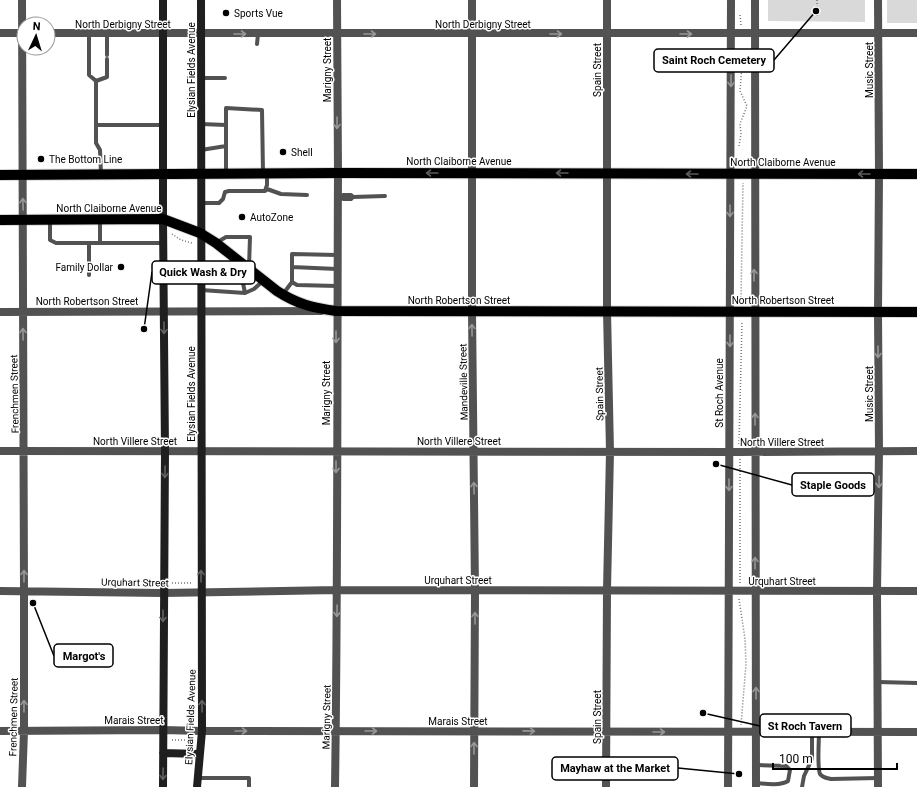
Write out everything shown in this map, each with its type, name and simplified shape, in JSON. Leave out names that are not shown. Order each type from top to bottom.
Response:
[{"type":"main road","points":[[163,0],[165,451],[163,787]]},
{"type":"main road","name":"Elysian Fields Avenue","points":[[197,787],[202,731],[200,0]]},
{"type":"main road","name":"North Claiborne Avenue","points":[[0,175],[163,173],[917,174]]},
{"type":"main road","name":"North Claiborne Avenue","points":[[0,220],[163,219],[200,233],[216,243],[283,295],[298,303],[336,311]]},
{"type":"main road","name":"North Robertson Street","points":[[336,311],[917,312]]},
{"type":"main road","points":[[163,753],[200,754]]},
{"type":"street","name":"Frenchmen Street","points":[[22,0],[22,16]]},
{"type":"street","name":"Marigny Street","points":[[335,787],[337,590],[336,286],[339,197],[337,0]]},
{"type":"street","name":"Mandeville Street","points":[[472,0],[472,312],[475,590],[474,787]]},
{"type":"street","name":"Spain Street","points":[[606,787],[607,590],[610,452],[607,311],[607,0]]},
{"type":"street","name":"St Roch Avenue","points":[[728,787],[731,0]]},
{"type":"street","points":[[755,0],[754,174],[756,785]]},
{"type":"street","name":"Music Street","points":[[878,0],[878,787]]},
{"type":"street","points":[[0,33],[16,33]]},
{"type":"street","name":"North Derbigny Street","points":[[56,34],[917,33]]},
{"type":"street","name":"Frenchmen Street","points":[[22,787],[24,731],[23,56]]},
{"type":"street","name":"North Robertson Street","points":[[0,312],[164,313],[336,311]]},
{"type":"street","name":"North Villere Street","points":[[0,451],[917,451]]},
{"type":"street","name":"Urquhart Street","points":[[0,591],[917,591]]},
{"type":"street","name":"Marais Street","points":[[0,731],[917,732]]},
{"type":"lane","points":[[89,34],[89,75],[96,81],[96,143],[100,150],[101,174]]},
{"type":"lane","points":[[96,81],[107,77],[107,34]]},
{"type":"lane","points":[[257,44],[258,34]]},
{"type":"lane","points":[[201,78],[225,78]]},
{"type":"lane","points":[[226,173],[226,108],[262,110],[267,189]]},
{"type":"lane","points":[[201,124],[226,124]]},
{"type":"lane","points":[[96,125],[163,125]]},
{"type":"lane","points":[[201,150],[226,146]]},
{"type":"lane","points":[[200,203],[219,203],[223,199],[225,192],[229,191],[265,191],[267,189],[281,194],[308,195]]},
{"type":"lane","points":[[339,197],[343,195],[385,196]]},
{"type":"lane","points":[[50,220],[50,240],[52,242],[163,243]]},
{"type":"lane","points":[[100,220],[100,243]]},
{"type":"lane","points":[[216,243],[226,237],[250,237],[248,269]]},
{"type":"lane","points":[[89,243],[89,274]]},
{"type":"lane","points":[[283,295],[292,282],[292,254],[337,255]]},
{"type":"lane","points":[[200,265],[222,267],[243,283],[245,293]]},
{"type":"lane","points":[[292,267],[337,269]]},
{"type":"lane","points":[[200,290],[245,293],[254,289],[264,280]]},
{"type":"lane","points":[[292,282],[297,285],[336,286]]},
{"type":"lane","points":[[878,682],[917,683]]},
{"type":"lane","points":[[816,732],[822,776],[831,779],[878,778]]},
{"type":"lane","points":[[802,787],[804,776],[812,759],[816,732]]},
{"type":"lane","points":[[756,764],[786,766],[790,770],[788,781],[781,785],[756,785]]},
{"type":"lane","points":[[197,778],[250,778],[249,787]]},
{"type":"path","points":[[817,0],[817,18]]},
{"type":"path","points":[[740,12],[740,34]]},
{"type":"path","points":[[739,54],[742,65],[740,91],[747,106],[740,124],[741,134],[739,150]]},
{"type":"path","points":[[743,182],[741,298],[743,304]]},
{"type":"path","points":[[170,233],[181,240],[192,243]]},
{"type":"path","points":[[740,732],[746,664],[745,639],[739,602],[742,322]]},
{"type":"path","points":[[170,583],[191,583]]},
{"type":"path","points":[[170,740],[192,740]]},
{"type":"shaded area","points":[[768,0],[865,0],[865,22],[768,21]]},
{"type":"shaded area","points":[[887,0],[917,0],[917,23],[887,23]]},
{"type":"place","name":"Saint Roch Cemetery","points":[[816,11]]},
{"type":"place","name":"Sports Vue","points":[[226,13]]},
{"type":"place","name":"Shell","points":[[283,152]]},
{"type":"place","name":"The Bottom Line","points":[[41,159]]},
{"type":"place","name":"AutoZone","points":[[242,217]]},
{"type":"place","name":"Family Dollar","points":[[121,267]]},
{"type":"place","name":"Quick Wash & Dry","points":[[144,329]]},
{"type":"place","name":"Staple Goods","points":[[716,464]]},
{"type":"place","name":"Margot's","points":[[33,603]]},
{"type":"place","name":"St Roch Tavern","points":[[703,713]]},
{"type":"place","name":"Mayhaw at the Market","points":[[739,774]]}]
